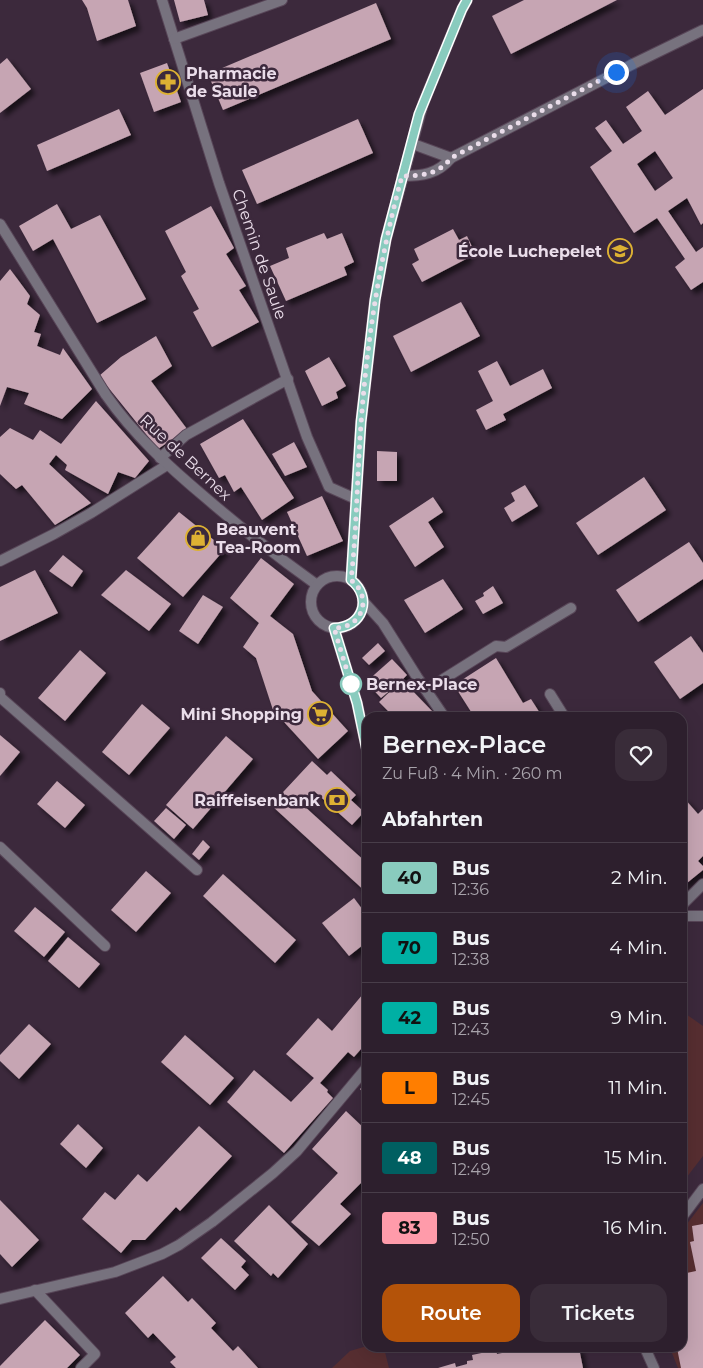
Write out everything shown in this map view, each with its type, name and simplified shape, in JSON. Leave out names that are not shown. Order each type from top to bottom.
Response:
[{"type":"street","name":"Chemin de Saule","points":[[162,0],[219,183],[308,437],[326,482],[333,490],[356,499]]},
{"type":"street","points":[[174,39],[282,0]]},
{"type":"street","points":[[351,580],[361,422],[375,300],[386,239],[423,104],[467,0]]},
{"type":"street","points":[[402,176],[428,174],[444,167],[451,158],[703,30]]},
{"type":"street","points":[[413,144],[451,158]]},
{"type":"street","name":"Rue de Bernex","points":[[0,224],[106,395],[130,426],[164,461],[254,538],[317,585]]},
{"type":"street","points":[[0,561],[91,514],[164,461],[186,435],[288,379]]},
{"type":"street","points":[[364,601],[361,612],[355,621],[345,627],[334,628],[328,627],[317,620],[312,609],[311,596],[317,585],[329,577],[337,576],[351,580],[360,589],[364,601],[384,623],[441,712]]},
{"type":"street","points":[[426,690],[496,646],[506,647],[572,608]]},
{"type":"street","points":[[334,628],[357,703],[362,727]]},
{"type":"street","points":[[0,693],[0,697],[197,870]]},
{"type":"street","points":[[550,694],[561,712]]},
{"type":"street","points":[[0,847],[105,946]]},
{"type":"street","points":[[687,899],[703,884]]},
{"type":"street","points":[[687,916],[703,916]]},
{"type":"street","points":[[0,1299],[115,1272],[162,1254],[196,1234],[285,1163],[362,1073]]},
{"type":"street","points":[[687,1210],[703,1189]]},
{"type":"street","points":[[35,1290],[95,1354],[81,1368]]},
{"type":"street","points":[[647,1352],[654,1368]]},
{"type":"shaded area","points":[[687,1015],[703,1026],[703,1156],[687,1177]]},
{"type":"shaded area","points":[[703,1203],[703,1368],[678,1368],[672,1352],[687,1352],[687,1224]]},
{"type":"shaded area","points":[[362,1347],[362,1352],[385,1352],[389,1368],[332,1368],[350,1351]]},
{"type":"building","points":[[82,0],[128,0],[136,26],[97,41],[87,8]]},
{"type":"building","points":[[174,0],[204,0],[208,15],[180,22]]},
{"type":"building","points":[[524,0],[617,0],[511,54],[492,16]]},
{"type":"building","points":[[376,3],[391,39],[223,110],[208,74]]},
{"type":"building","points":[[7,58],[31,89],[0,113],[0,64]]},
{"type":"building","points":[[167,63],[181,102],[154,112],[140,73]]},
{"type":"building","points":[[703,89],[703,223],[701,225],[687,198],[668,211],[696,252],[703,247],[703,282],[691,290],[675,267],[685,259],[657,218],[634,233],[590,167],[612,151],[595,128],[606,120],[623,144],[642,131],[626,107],[648,91],[665,115]],"holes":[[[655,151],[673,178],[655,191],[637,164]]]},
{"type":"building","points":[[119,109],[131,135],[47,171],[37,145]]},
{"type":"building","points":[[358,119],[373,153],[257,204],[242,170]]},
{"type":"building","points":[[57,204],[71,229],[100,215],[146,299],[97,323],[53,239],[33,251],[19,226]]},
{"type":"building","points":[[211,206],[234,248],[226,254],[246,286],[239,290],[259,322],[212,347],[193,312],[199,309],[181,276],[186,272],[165,231]]},
{"type":"building","points":[[453,229],[459,240],[467,236],[474,251],[466,255],[468,258],[422,282],[412,264],[419,260],[414,249]]},
{"type":"building","points":[[324,233],[327,239],[342,233],[354,262],[344,267],[347,275],[286,301],[270,266],[289,258],[286,248]]},
{"type":"building","points":[[10,269],[30,296],[27,304],[40,315],[34,332],[41,334],[37,346],[60,355],[63,348],[92,389],[62,419],[24,404],[29,393],[7,387],[0,406],[0,281]]},
{"type":"building","points":[[461,302],[480,336],[411,372],[393,336]]},
{"type":"building","points":[[156,336],[172,366],[151,381],[187,429],[158,449],[99,376],[121,357]]},
{"type":"building","points":[[329,357],[346,386],[336,392],[338,398],[322,406],[305,371]]},
{"type":"building","points":[[497,361],[510,386],[543,369],[552,388],[503,414],[506,420],[486,430],[476,410],[493,401],[478,371]]},
{"type":"building","points":[[96,401],[149,461],[135,478],[118,472],[108,494],[65,470],[67,465],[56,455],[49,464],[91,503],[55,525],[22,485],[16,489],[0,474],[0,437],[10,428],[33,440],[40,430],[61,444]]},
{"type":"building","points":[[243,419],[294,498],[262,520],[241,487],[234,492],[225,475],[219,478],[200,444]]},
{"type":"building","points":[[294,442],[307,467],[285,476],[272,454]]},
{"type":"building","points":[[377,451],[397,452],[397,481],[377,481]]},
{"type":"building","points":[[644,477],[666,510],[598,555],[576,523]]},
{"type":"building","points":[[525,485],[538,506],[512,522],[504,508],[515,501],[511,493]]},
{"type":"building","points":[[322,496],[343,541],[307,556],[287,512]]},
{"type":"building","points":[[433,497],[443,512],[428,522],[444,547],[415,567],[389,526]]},
{"type":"building","points":[[179,512],[225,549],[183,597],[137,558]]},
{"type":"building","points":[[689,542],[703,563],[703,579],[638,622],[616,590]]},
{"type":"building","points":[[63,555],[83,571],[72,587],[49,571]]},
{"type":"building","points":[[261,558],[294,584],[270,616],[293,634],[312,691],[348,731],[318,759],[273,710],[256,658],[243,647],[259,623],[230,598]]},
{"type":"building","points":[[35,570],[58,613],[0,641],[0,587]]},
{"type":"building","points":[[126,570],[171,604],[149,631],[101,595]]},
{"type":"building","points":[[443,579],[463,609],[425,633],[404,600]]},
{"type":"building","points":[[493,586],[503,603],[483,614],[475,601],[484,596],[483,593]]},
{"type":"building","points":[[203,595],[223,607],[198,644],[179,631]]},
{"type":"building","points":[[691,636],[703,653],[703,683],[680,699],[654,662]]},
{"type":"building","points":[[378,643],[385,651],[369,665],[362,658]]},
{"type":"building","points":[[80,650],[106,673],[65,721],[38,698]]},
{"type":"building","points":[[496,658],[523,703],[531,699],[539,712],[471,712],[454,685]]},
{"type":"building","points":[[392,659],[407,675],[402,680],[433,712],[389,712],[379,702],[399,683],[381,698],[366,682]]},
{"type":"building","points":[[142,704],[170,728],[129,775],[102,752]]},
{"type":"building","points":[[0,735],[20,752],[0,776]]},
{"type":"building","points":[[226,736],[253,759],[193,829],[166,805]]},
{"type":"building","points":[[312,761],[327,775],[331,771],[356,795],[351,800],[362,810],[362,814],[352,825],[314,791],[303,805],[362,859],[362,888],[271,805]]},
{"type":"building","points":[[57,781],[85,805],[65,828],[37,804]]},
{"type":"building","points":[[687,801],[698,814],[703,809],[703,856],[698,861],[703,866],[703,870],[687,883]]},
{"type":"building","points":[[166,808],[186,825],[174,839],[154,821]]},
{"type":"building","points":[[203,840],[210,847],[199,860],[192,854]]},
{"type":"building","points":[[146,871],[171,893],[136,932],[111,910]]},
{"type":"building","points":[[223,874],[296,940],[275,963],[203,896]]},
{"type":"building","points":[[354,898],[362,909],[362,946],[349,956],[322,923]]},
{"type":"building","points":[[35,907],[65,932],[44,957],[14,931]]},
{"type":"building","points":[[68,937],[100,964],[79,988],[48,961]]},
{"type":"building","points":[[362,995],[362,1048],[354,1057],[348,1052],[320,1083],[333,1098],[284,1153],[227,1102],[254,1070],[291,1102],[314,1078],[286,1054],[318,1018],[332,1031]]},
{"type":"building","points":[[29,1024],[51,1044],[19,1079],[0,1061],[0,1055]]},
{"type":"building","points":[[185,1035],[234,1078],[210,1105],[161,1062]]},
{"type":"building","points":[[346,1111],[362,1126],[362,1182],[340,1204],[351,1214],[319,1246],[291,1222],[338,1173],[312,1149]]},
{"type":"building","points":[[78,1124],[103,1148],[86,1168],[60,1144]]},
{"type":"building","points":[[199,1126],[232,1156],[180,1211],[176,1207],[145,1240],[132,1240],[121,1253],[82,1219],[105,1192],[115,1200],[138,1174],[147,1182]]},
{"type":"building","points":[[0,1200],[39,1240],[12,1267],[0,1254]]},
{"type":"building","points":[[269,1205],[308,1244],[278,1278],[273,1273],[271,1276],[234,1241]]},
{"type":"building","points":[[703,1224],[703,1368],[681,1368],[678,1352],[687,1352],[687,1273],[696,1271],[690,1242],[694,1241],[692,1226]]},
{"type":"building","points":[[221,1238],[246,1261],[241,1267],[249,1275],[235,1290],[201,1258]]},
{"type":"building","points":[[163,1276],[188,1302],[192,1298],[216,1323],[211,1328],[233,1351],[238,1346],[258,1368],[176,1368],[170,1362],[176,1357],[153,1333],[148,1338],[125,1313]]},
{"type":"building","points":[[45,1320],[80,1355],[67,1368],[0,1368],[0,1366]]},
{"type":"building","points":[[486,1352],[580,1352],[583,1368],[438,1368],[455,1363],[456,1367],[467,1364],[467,1361],[473,1360],[472,1355]]},
{"type":"bus line","name":"40","points":[[362,725],[334,628],[345,627],[355,621],[361,612],[364,601],[360,589],[351,580],[361,422],[375,300],[386,239],[402,176],[413,144],[416,125],[467,0]]},
{"type":"place","name":"Pharmacie de Saule","points":[[168,82]]},
{"type":"place","name":"École Luchepelet","points":[[620,251]]},
{"type":"place","name":"Beauvent Tea-Room","points":[[198,538]]},
{"type":"place","name":"Bernex-Place","points":[[351,684]]},
{"type":"place","name":"Mini Shopping","points":[[320,714]]},
{"type":"place","name":"Raiffeisenbank","points":[[337,800]]},
{"type":"route","points":[[351,684],[334,628],[345,627],[355,621],[361,612],[364,601],[360,589],[351,580],[361,422],[375,300],[386,239],[402,176],[428,174],[444,167],[451,158],[616,72]]}]
